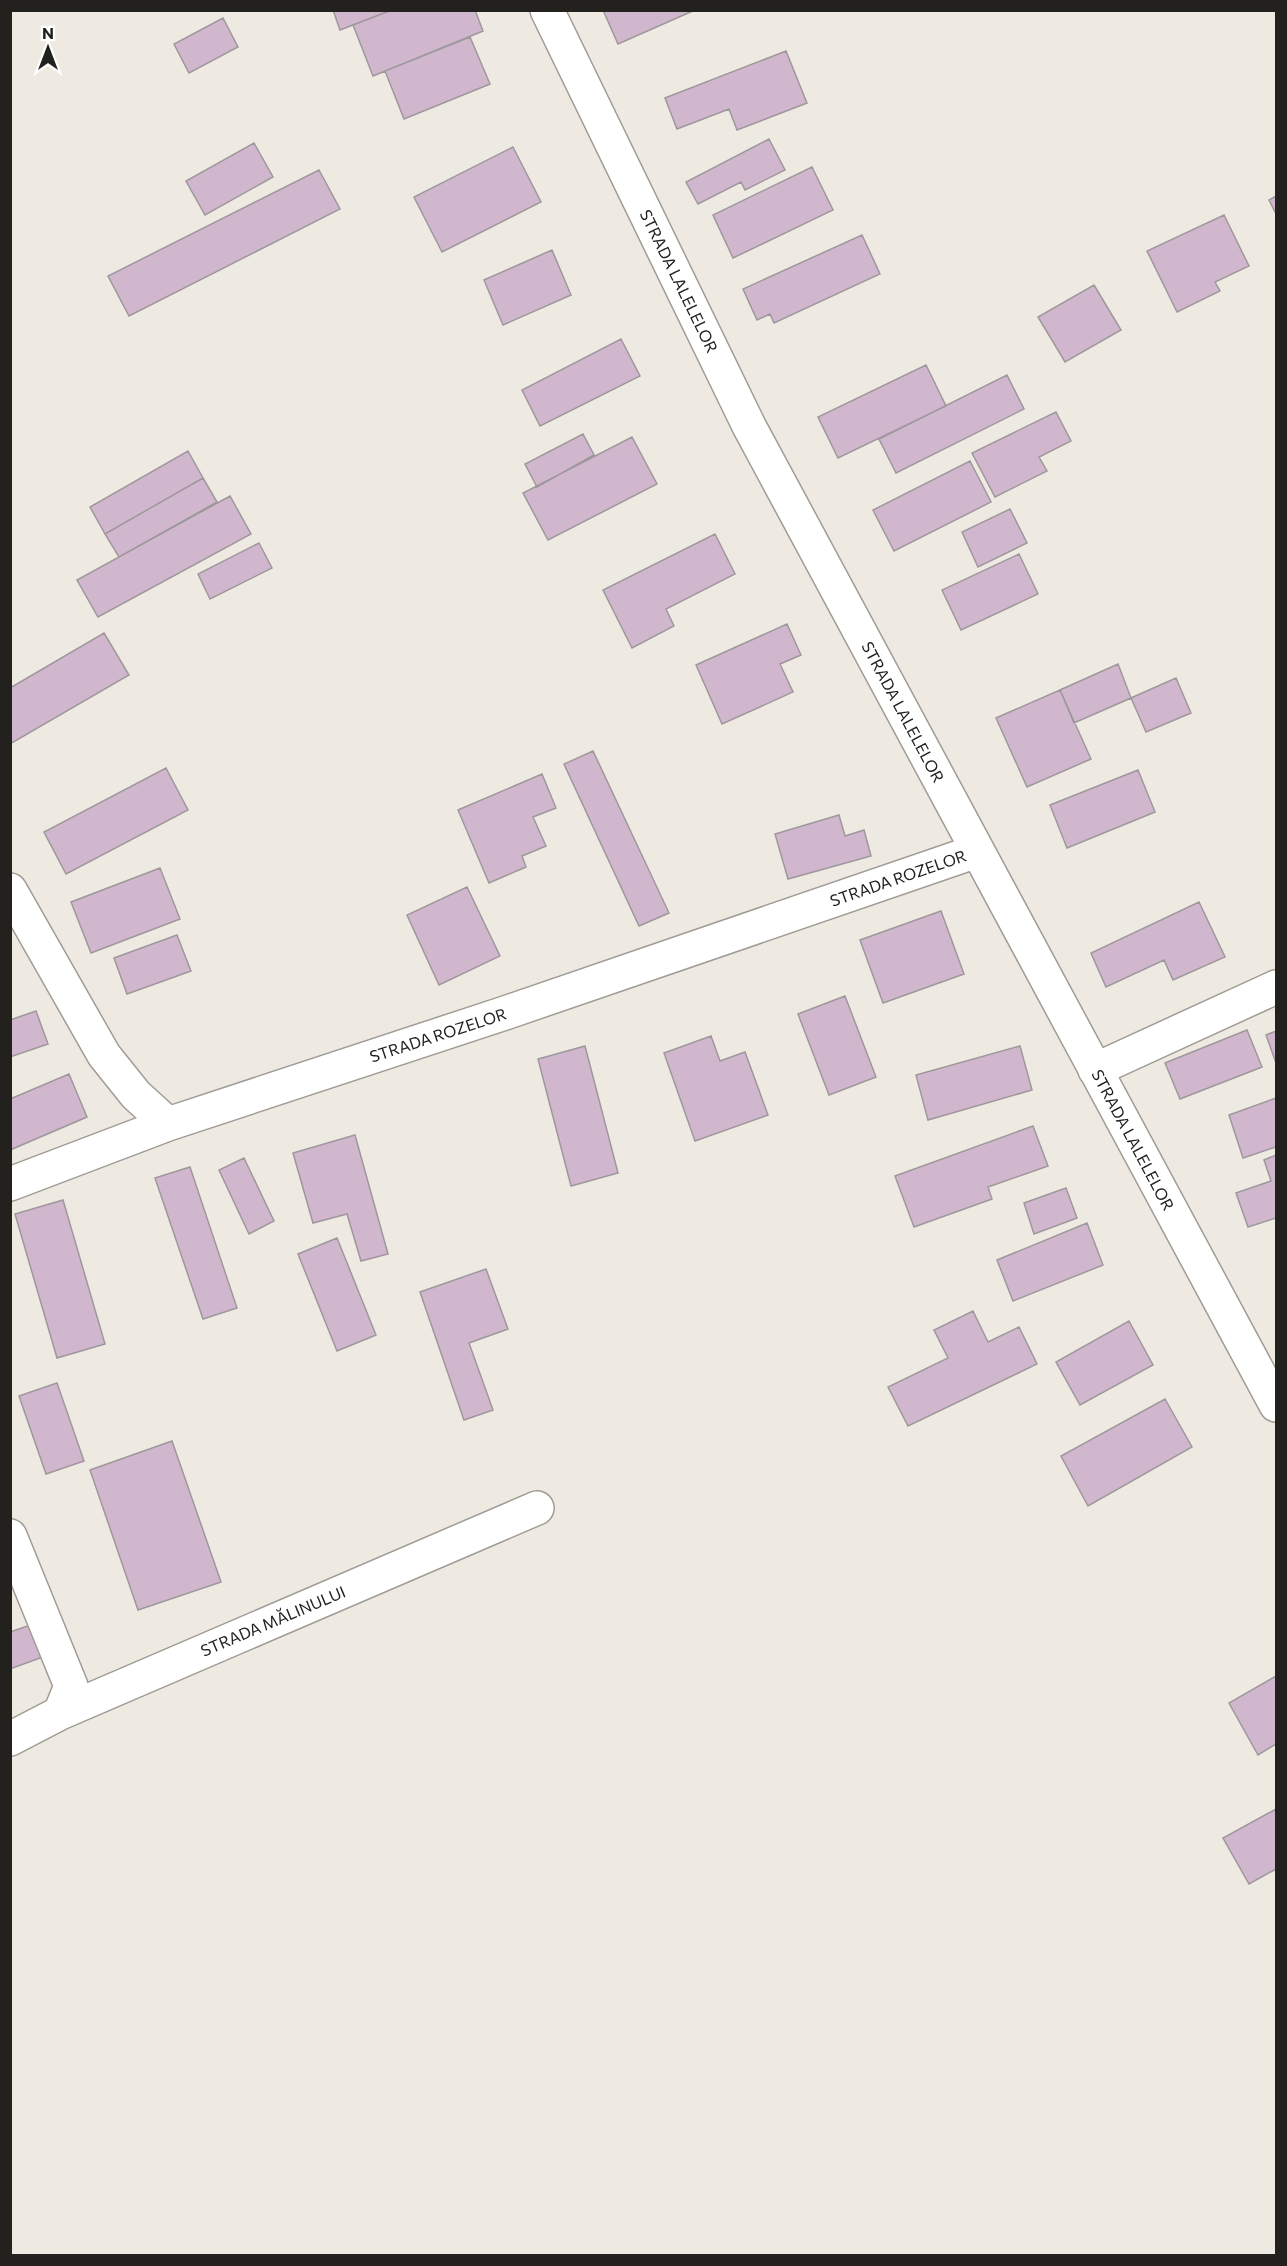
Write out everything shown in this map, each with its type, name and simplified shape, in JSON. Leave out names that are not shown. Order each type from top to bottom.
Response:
[{"type":"street","name":"STRADA LALELELOR","points":[[547,10],[749,426],[1276,1405]]},
{"type":"street","name":"STRADA ROZELOR","points":[[10,1184],[168,1124],[505,1013],[977,851]]},
{"type":"street","points":[[10,890],[104,1055],[135,1095],[168,1124]]},
{"type":"street","points":[[1095,1070],[1276,987]]},
{"type":"street","name":"STRADA MĂLINULUI","points":[[10,1739],[60,1713],[537,1508]]},
{"type":"street","points":[[10,1536],[71,1686],[60,1713]]},
{"type":"building","points":[[333,10],[392,10],[340,30]]},
{"type":"building","points":[[392,10],[475,10],[483,31],[373,76],[353,25]]},
{"type":"building","points":[[603,10],[695,10],[618,44]]},
{"type":"building","points":[[223,18],[238,47],[189,73],[174,44]]},
{"type":"building","points":[[470,37],[490,84],[404,119],[385,71]]},
{"type":"building","points":[[786,51],[807,103],[737,130],[729,109],[677,129],[665,98]]},
{"type":"building","points":[[769,139],[785,170],[745,190],[741,182],[698,204],[686,182]]},
{"type":"building","points":[[254,143],[273,177],[205,215],[186,181]]},
{"type":"building","points":[[513,147],[541,202],[442,252],[414,197]]},
{"type":"building","points":[[812,167],[833,210],[733,258],[713,215]]},
{"type":"building","points":[[319,170],[340,209],[129,316],[108,276]]},
{"type":"building","points":[[1276,196],[1276,214],[1269,200]]},
{"type":"building","points":[[1224,215],[1249,266],[1215,282],[1220,291],[1177,312],[1147,251]]},
{"type":"building","points":[[862,235],[880,274],[774,323],[770,314],[757,320],[743,289]]},
{"type":"building","points":[[552,250],[571,295],[503,325],[484,280]]},
{"type":"building","points":[[1094,285],[1121,330],[1065,362],[1038,317]]},
{"type":"building","points":[[621,339],[640,376],[540,426],[522,390]]},
{"type":"building","points":[[926,365],[946,406],[838,458],[818,417]]},
{"type":"building","points":[[1007,375],[1024,409],[896,473],[879,439]]},
{"type":"building","points":[[1056,412],[1071,441],[1039,457],[1047,471],[995,497],[972,453]]},
{"type":"building","points":[[583,434],[594,455],[537,487],[525,464]]},
{"type":"building","points":[[632,437],[657,484],[548,540],[523,493]]},
{"type":"building","points":[[188,451],[203,478],[105,534],[90,507]]},
{"type":"building","points":[[970,461],[991,502],[894,551],[873,510]]},
{"type":"building","points":[[203,478],[217,502],[119,557],[105,534]]},
{"type":"building","points":[[230,496],[251,534],[98,617],[77,580]]},
{"type":"building","points":[[1010,509],[1027,543],[978,567],[962,532]]},
{"type":"building","points":[[715,534],[735,574],[666,609],[674,626],[632,648],[603,590]]},
{"type":"building","points":[[259,543],[272,568],[210,599],[198,574]]},
{"type":"building","points":[[1019,554],[1038,594],[961,630],[942,590]]},
{"type":"building","points":[[787,624],[801,655],[780,664],[793,692],[722,724],[696,665]]},
{"type":"building","points":[[104,633],[129,675],[10,744],[10,688]]},
{"type":"building","points":[[1118,664],[1131,698],[1074,723],[1060,690]]},
{"type":"building","points":[[1176,678],[1191,713],[1146,732],[1131,698]]},
{"type":"building","points":[[1060,690],[1091,759],[1027,787],[996,718]]},
{"type":"building","points":[[593,751],[669,913],[639,926],[564,764]]},
{"type":"building","points":[[166,768],[188,810],[66,874],[44,832]]},
{"type":"building","points":[[1138,770],[1155,812],[1067,848],[1050,805]]},
{"type":"building","points":[[542,774],[556,808],[533,817],[546,846],[522,856],[526,867],[489,883],[458,810]]},
{"type":"building","points":[[839,815],[845,836],[864,830],[871,856],[788,879],[775,834]]},
{"type":"building","points":[[160,868],[180,919],[91,953],[71,902]]},
{"type":"building","points":[[467,887],[500,956],[439,985],[407,915]]},
{"type":"building","points":[[1199,902],[1225,957],[1173,980],[1164,960],[1106,987],[1091,953]]},
{"type":"building","points":[[941,911],[964,974],[883,1003],[860,940]]},
{"type":"building","points":[[177,935],[191,971],[127,994],[114,958]]},
{"type":"building","points":[[845,996],[876,1077],[829,1095],[798,1014]]},
{"type":"building","points":[[36,1011],[48,1044],[10,1057],[10,1020]]},
{"type":"building","points":[[1247,1030],[1262,1067],[1180,1099],[1165,1063]]},
{"type":"building","points":[[1276,1031],[1276,1063],[1266,1035]]},
{"type":"building","points":[[711,1036],[720,1061],[745,1052],[768,1115],[695,1141],[664,1053]]},
{"type":"building","points":[[585,1046],[618,1173],[571,1186],[538,1059]]},
{"type":"building","points":[[1020,1046],[1032,1090],[928,1120],[916,1075]]},
{"type":"building","points":[[69,1074],[87,1117],[10,1150],[10,1099]]},
{"type":"building","points":[[1276,1098],[1276,1147],[1243,1158],[1229,1115]]},
{"type":"building","points":[[1033,1126],[1048,1166],[988,1187],[992,1199],[914,1227],[895,1176]]},
{"type":"building","points":[[355,1135],[388,1254],[361,1261],[347,1214],[313,1223],[293,1153]]},
{"type":"building","points":[[1276,1155],[1276,1218],[1248,1227],[1236,1193],[1271,1181],[1264,1160]]},
{"type":"building","points":[[244,1158],[274,1221],[249,1234],[219,1170]]},
{"type":"building","points":[[190,1167],[237,1308],[203,1319],[155,1178]]},
{"type":"building","points":[[1066,1188],[1077,1218],[1034,1234],[1024,1203]]},
{"type":"building","points":[[63,1200],[105,1344],[57,1358],[15,1214]]},
{"type":"building","points":[[1087,1223],[1103,1265],[1013,1301],[997,1260]]},
{"type":"building","points":[[337,1238],[376,1335],[337,1351],[298,1254]]},
{"type":"building","points":[[486,1269],[508,1329],[469,1343],[493,1410],[464,1420],[420,1292]]},
{"type":"building","points":[[973,1311],[988,1342],[1019,1327],[1037,1364],[908,1426],[888,1387],[948,1358],[934,1330]]},
{"type":"building","points":[[1129,1321],[1153,1365],[1080,1405],[1056,1362]]},
{"type":"building","points":[[57,1383],[84,1461],[46,1474],[19,1396]]},
{"type":"building","points":[[1165,1399],[1192,1447],[1088,1506],[1061,1456]]},
{"type":"building","points":[[172,1441],[221,1582],[138,1610],[90,1470]]},
{"type":"building","points":[[39,1622],[51,1654],[10,1669],[10,1632]]},
{"type":"building","points":[[1276,1676],[1276,1744],[1258,1755],[1229,1703]]},
{"type":"building","points":[[1276,1809],[1276,1869],[1249,1884],[1223,1838]]}]
